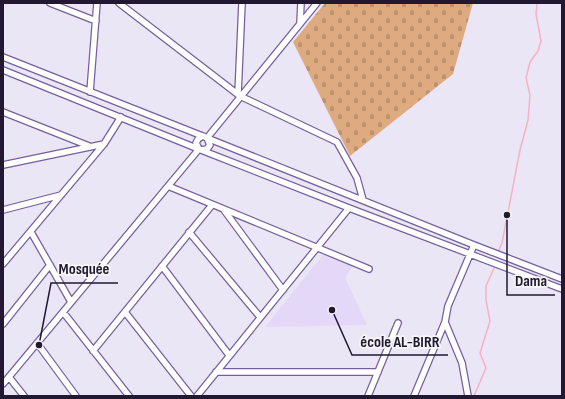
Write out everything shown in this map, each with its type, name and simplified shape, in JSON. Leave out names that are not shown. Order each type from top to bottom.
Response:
[{"type":"street","points":[[50,3],[96,21]]},
{"type":"street","points":[[90,92],[98,3]]},
{"type":"street","points":[[119,3],[239,95],[337,142],[357,178],[363,200]]},
{"type":"street","points":[[239,95],[242,3]]},
{"type":"street","points":[[300,24],[301,3]]},
{"type":"street","points":[[200,149],[197,141],[199,138],[206,137],[239,95],[317,3]]},
{"type":"street","points":[[3,57],[474,245],[562,278]]},
{"type":"street","points":[[3,70],[349,208],[562,288]]},
{"type":"street","points":[[3,112],[89,146]]},
{"type":"street","points":[[3,264],[104,144],[121,117]]},
{"type":"street","points":[[200,149],[205,150],[210,145],[206,137]]},
{"type":"street","points":[[4,165],[104,144]]},
{"type":"street","points":[[3,384],[200,149]]},
{"type":"street","points":[[168,186],[369,269]]},
{"type":"street","points":[[3,210],[61,195]]},
{"type":"street","points":[[93,351],[212,205]]},
{"type":"street","points":[[197,396],[349,208]]},
{"type":"street","points":[[223,209],[283,290]]},
{"type":"street","points":[[31,232],[71,302]]},
{"type":"street","points":[[189,232],[260,317]]},
{"type":"street","points":[[414,396],[446,322],[448,306],[474,245]]},
{"type":"street","points":[[3,256],[11,255]]},
{"type":"street","points":[[3,324],[50,265]]},
{"type":"street","points":[[162,266],[229,355]]},
{"type":"street","points":[[63,312],[129,396]]},
{"type":"street","points":[[125,312],[191,396]]},
{"type":"street","points":[[446,322],[462,363],[468,396]]},
{"type":"street","points":[[368,396],[398,323]]},
{"type":"street","points":[[37,343],[76,396]]},
{"type":"street","points":[[216,372],[378,372]]},
{"type":"street","points":[[9,377],[24,396]]},
{"type":"shaded area","points":[[323,255],[353,266],[345,278],[367,325],[265,327]]},
{"type":"green space","points":[[325,3],[473,3],[453,74],[350,156],[293,42]]},
{"type":"waterway","points":[[498,252],[502,243],[520,150],[528,120],[530,95],[526,78],[530,62],[538,51],[541,41],[536,14],[537,3]]},
{"type":"waterway","points":[[474,396],[486,368],[480,353],[490,321],[486,300],[486,286],[495,266]]},
{"type":"place","name":"Dama","points":[[507,215]]},
{"type":"place","name":"école AL-BIRR","points":[[332,310]]},
{"type":"place","name":"Mosquée","points":[[39,345]]}]
